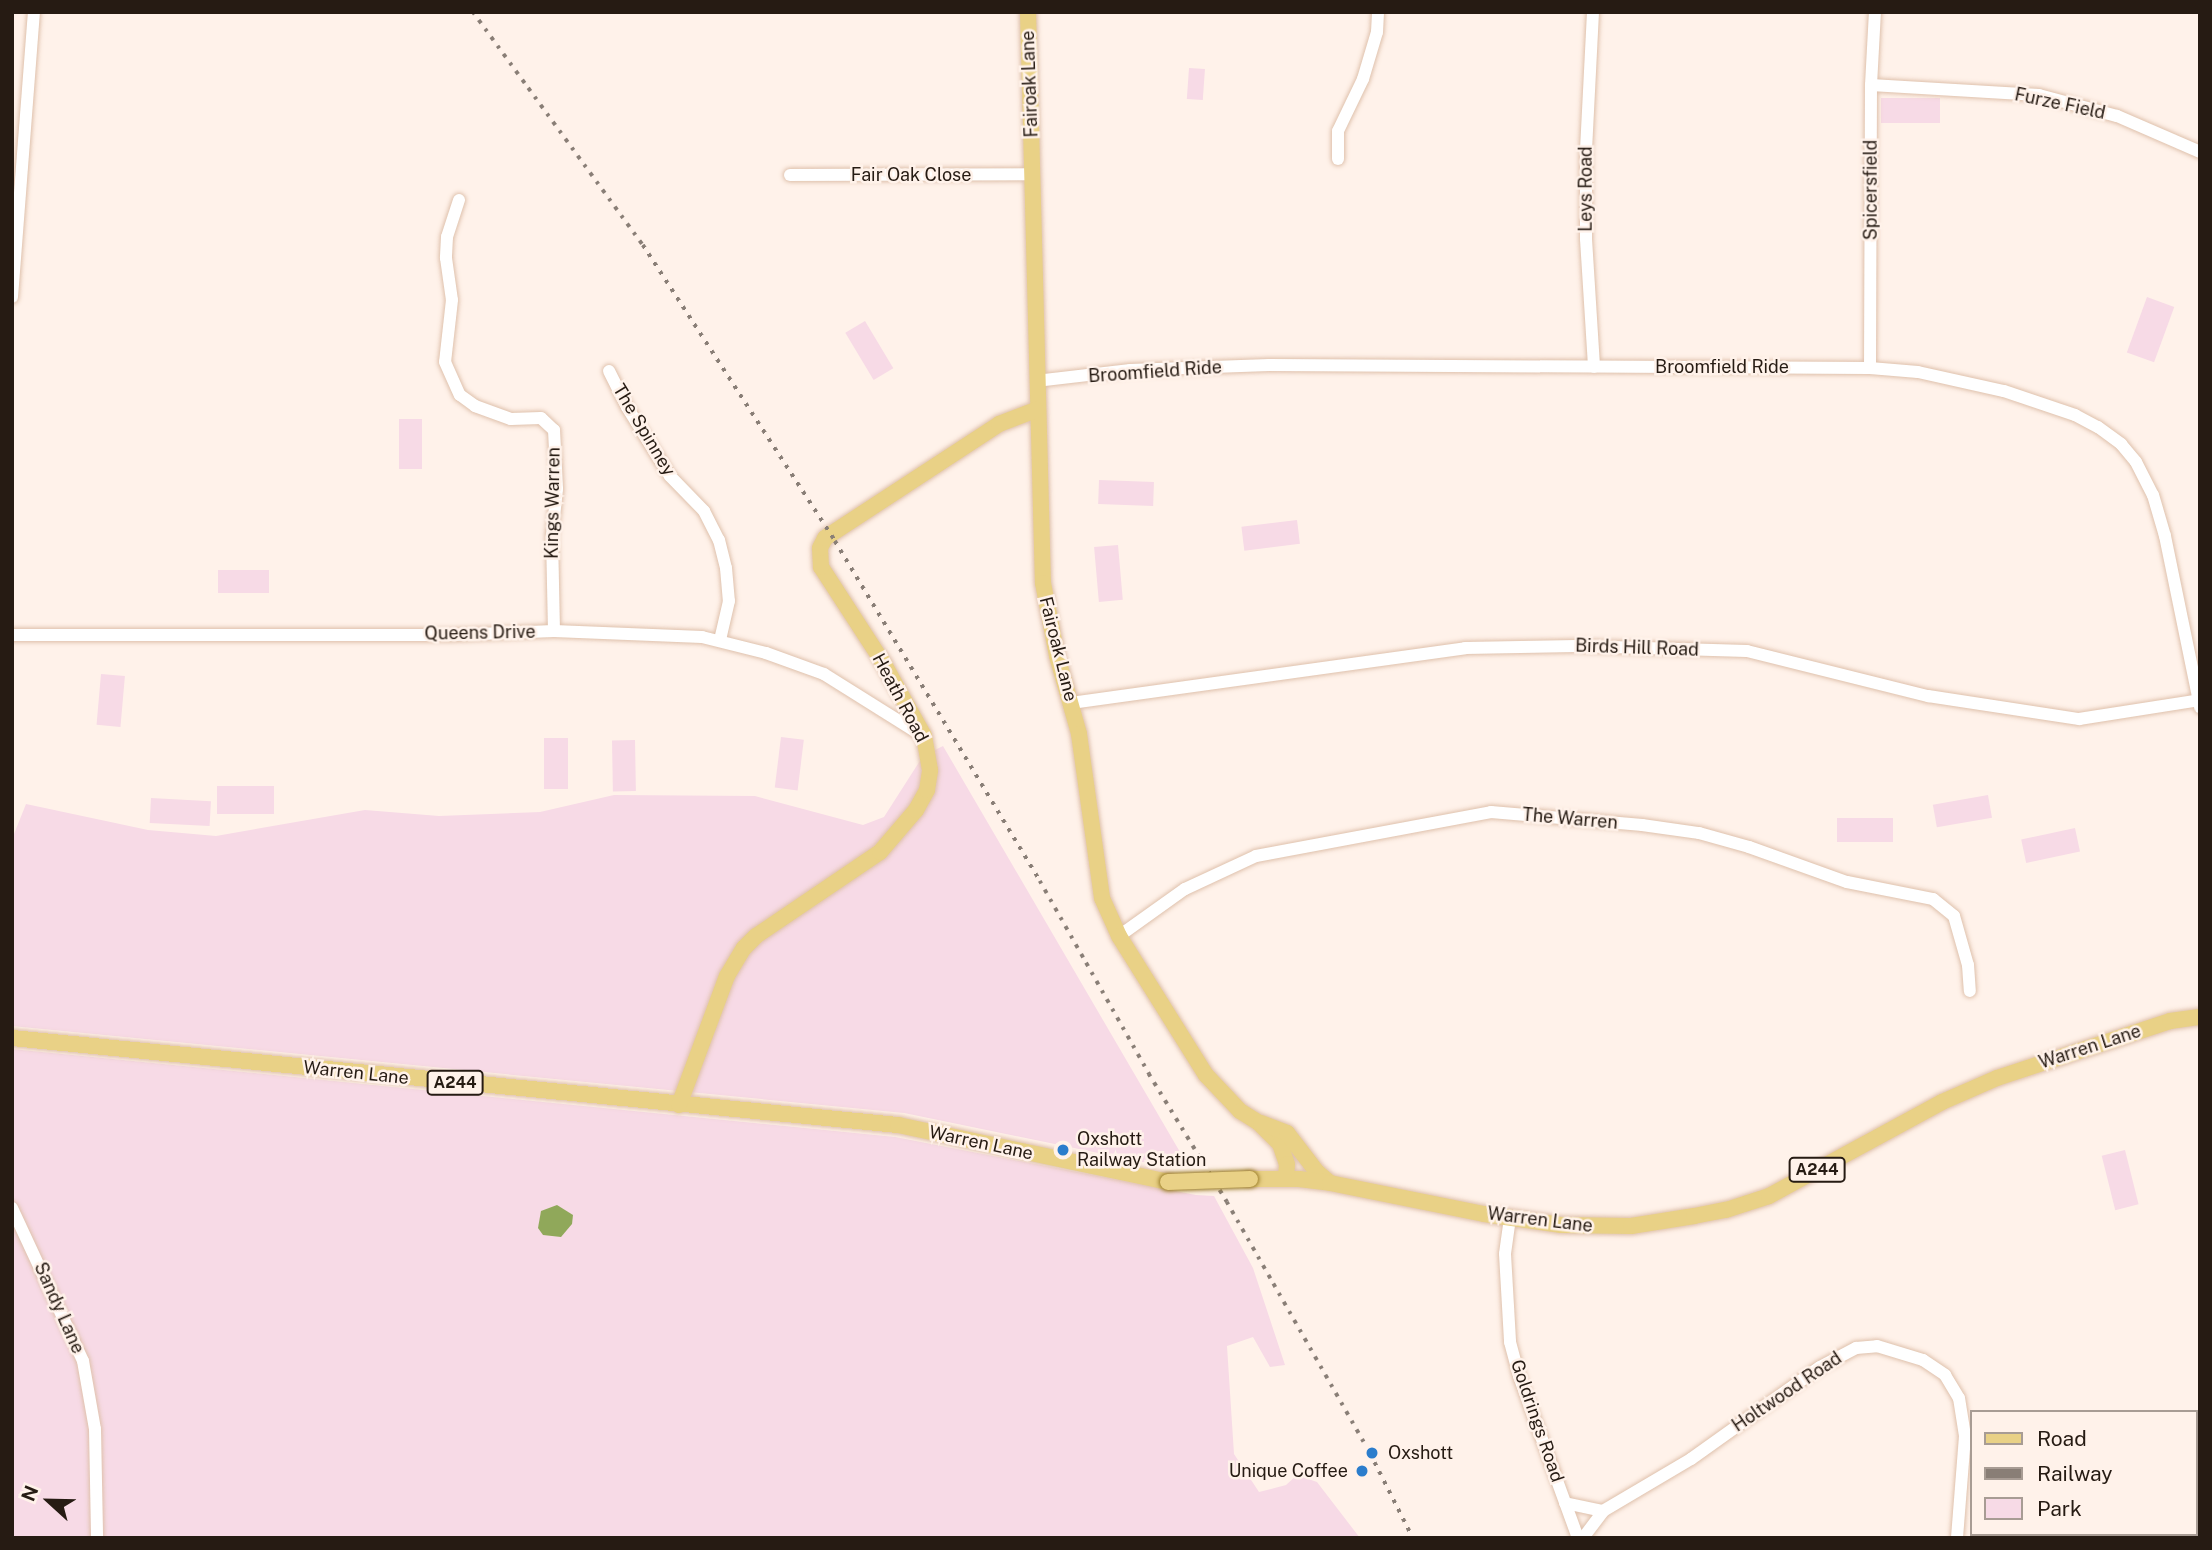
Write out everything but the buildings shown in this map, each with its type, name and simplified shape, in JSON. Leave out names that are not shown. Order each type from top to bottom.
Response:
[{"type":"main road","name":"Fairoak Lane","points":[[1028,12],[1042,583],[1048,617],[1079,734],[1102,898],[1119,936],[1206,1074],[1240,1111],[1259,1123],[1280,1144],[1285,1154],[1286,1178]]},
{"type":"main road","name":"Heath Road","points":[[679,1105],[727,976],[744,948],[756,936],[880,852],[916,810],[927,790],[930,770],[924,736],[884,664],[821,567],[820,548],[825,538],[999,424],[1036,411]]},
{"type":"main road","name":"Warren Lane","points":[[12,1038],[898,1125],[1168,1182],[1286,1178],[1330,1183],[1510,1218],[1598,1228],[1620,1227],[1747,1204],[1769,1196],[1942,1102],[1997,1078],[2170,1021],[2200,1017]]},
{"type":"main road","points":[[1259,1123],[1287,1133],[1317,1172],[1330,1183]]},
{"type":"street","points":[[12,297],[34,12]]},
{"type":"street","points":[[1338,159],[1338,131],[1363,79],[1377,32],[1378,12]]},
{"type":"street","name":"Leys Road","points":[[1593,12],[1587,121],[1586,239],[1594,367]]},
{"type":"street","name":"Spicersfield","points":[[1870,368],[1871,85],[1875,12]]},
{"type":"street","name":"Furze Field","points":[[1871,85],[2039,95],[2117,116],[2200,152]]},
{"type":"street","name":"Fair Oak Close","points":[[790,175],[1032,174]]},
{"type":"street","name":"Kings Warren","points":[[459,200],[447,237],[446,258],[452,300],[445,362],[460,395],[475,406],[511,419],[541,418],[554,430],[554,631]]},
{"type":"street","name":"Broomfield Ride","points":[[1036,381],[1130,370],[1204,367],[1870,368],[1918,372],[2004,391],[2075,415],[2098,427],[2121,444],[2136,462],[2153,495],[2165,536],[2199,703]]},
{"type":"street","name":"The Spinney","points":[[609,371],[627,407],[670,476],[704,511],[719,540],[726,568],[729,601],[720,640]]},
{"type":"street","name":"Queens Drive","points":[[12,635],[450,635],[554,631],[676,634],[720,640],[824,674],[924,736]]},
{"type":"street","name":"Birds Hill Road","points":[[1071,703],[1465,648],[1577,646],[1747,651],[1928,696],[2079,719],[2199,703]]},
{"type":"street","name":"The Warren","points":[[1119,936],[1185,889],[1256,856],[1491,812],[1642,825],[1699,833],[1749,847],[1847,882],[1933,898],[1954,916],[1968,965],[1970,990]]},
{"type":"street","name":"Sandy Lane","points":[[12,1208],[83,1361],[95,1429],[97,1538]]},
{"type":"street","name":"Goldrings Road","points":[[1510,1218],[1505,1254],[1510,1342],[1519,1376],[1578,1538]]},
{"type":"street","name":"Holtwood Road","points":[[1583,1538],[1603,1511],[1691,1460],[1839,1355],[1856,1348],[1877,1346],[1923,1360],[1945,1375],[1959,1398],[1965,1436],[1957,1538]]},
{"type":"street","points":[[1565,1503],[1603,1511]]},
{"type":"green space","points":[[1189,68],[1205,69],[1203,100],[1187,99]]},
{"type":"green space","points":[[1881,98],[1940,98],[1940,123],[1881,123]]},
{"type":"green space","points":[[2147,297],[2174,307],[2154,362],[2127,352]]},
{"type":"green space","points":[[865,321],[893,368],[874,380],[845,333]]},
{"type":"green space","points":[[399,419],[422,419],[422,469],[399,469]]},
{"type":"green space","points":[[1099,480],[1154,482],[1153,506],[1098,504]]},
{"type":"green space","points":[[1297,520],[1300,544],[1244,551],[1241,527]]},
{"type":"green space","points":[[1118,545],[1123,600],[1099,602],[1094,547]]},
{"type":"green space","points":[[218,570],[269,570],[269,593],[218,593]]},
{"type":"green space","points":[[101,674],[125,676],[120,727],[97,725]]},
{"type":"green space","points":[[781,737],[804,740],[798,790],[775,788]]},
{"type":"green space","points":[[544,738],[568,738],[568,789],[544,789]]},
{"type":"green space","points":[[612,740],[635,740],[636,791],[613,791]]},
{"type":"green space","points":[[943,746],[1187,1164],[1142,1162],[904,1113],[12,1026],[12,839],[26,804],[148,830],[216,836],[365,810],[439,816],[540,812],[614,795],[755,796],[863,825],[884,817],[923,756]]},
{"type":"green space","points":[[217,786],[274,786],[274,814],[217,814]]},
{"type":"green space","points":[[1988,795],[1992,818],[1937,827],[1933,805]]},
{"type":"green space","points":[[151,798],[211,801],[210,826],[150,823]]},
{"type":"green space","points":[[1837,818],[1893,818],[1893,842],[1837,842]]},
{"type":"green space","points":[[2075,828],[2080,851],[2026,863],[2021,839]]},
{"type":"green space","points":[[12,1049],[895,1137],[1196,1195],[1214,1196],[1253,1268],[1285,1365],[1270,1367],[1253,1337],[1227,1346],[1234,1454],[1259,1492],[1286,1485],[1297,1475],[1317,1482],[1360,1538],[12,1538]]},
{"type":"green space","points":[[2125,1150],[2139,1204],[2115,1210],[2102,1156]]},
{"type":"shaded area","points":[[557,1205],[573,1215],[572,1224],[561,1237],[543,1235],[538,1228],[541,1211]]},
{"type":"railway","points":[[473,12],[643,245],[835,541],[1040,881],[1149,1074],[1227,1202],[1370,1453],[1413,1538]]},
{"type":"place","name":"Oxshott Railway Station","points":[[1063,1150]]},
{"type":"place","name":"Oxshott","points":[[1372,1453]]},
{"type":"place","name":"Unique Coffee","points":[[1362,1471]]}]
